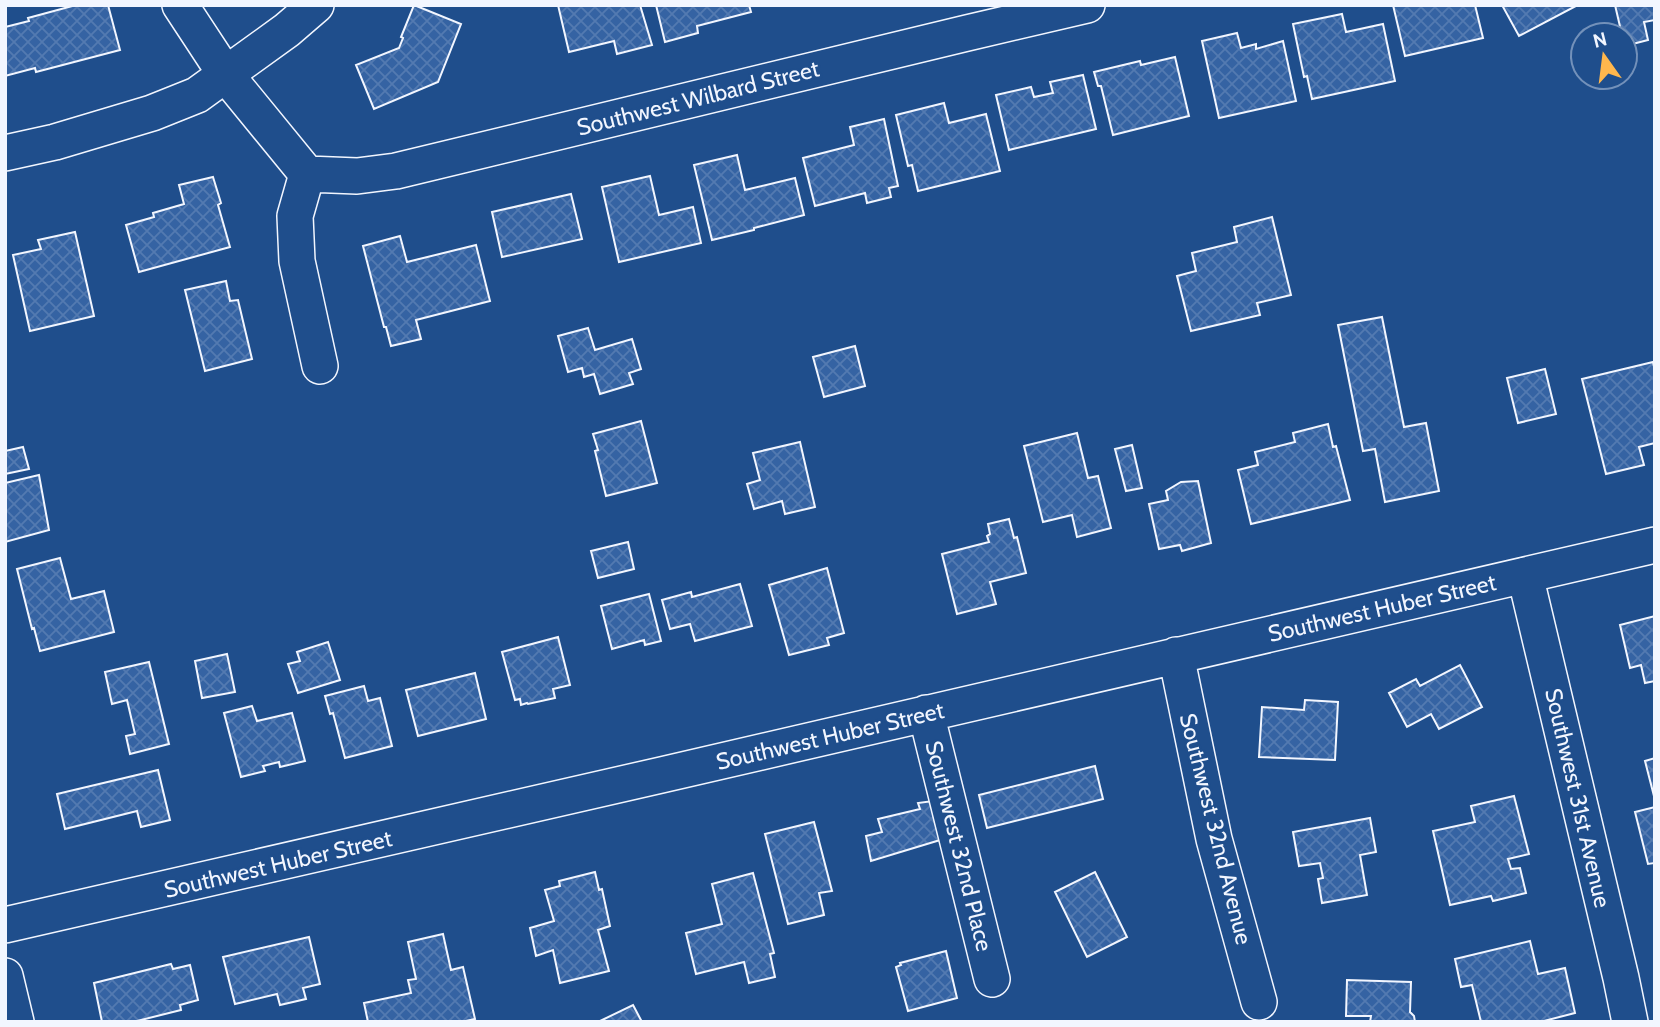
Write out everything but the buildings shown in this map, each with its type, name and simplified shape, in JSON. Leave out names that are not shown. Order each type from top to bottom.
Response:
[{"type":"street","points":[[180,5],[226,75],[307,174],[295,216],[297,261],[320,366]]},
{"type":"street","points":[[5,153],[55,142],[152,113],[197,95],[287,30],[316,5]]},
{"type":"street","name":"Southwest Wilbard Street","points":[[307,174],[357,176],[396,170],[964,19],[1087,5]]},
{"type":"street","name":"Southwest Huber Street","points":[[5,925],[428,830],[1655,545]]},
{"type":"street","name":"Southwest 31st Avenue","points":[[1525,575],[1630,1022]]},
{"type":"street","name":"Southwest 32nd Avenue","points":[[1176,655],[1214,839],[1259,1002]]},
{"type":"street","name":"Southwest 32nd Place","points":[[926,713],[992,979]]},
{"type":"street","points":[[5,976],[16,1022]]}]
